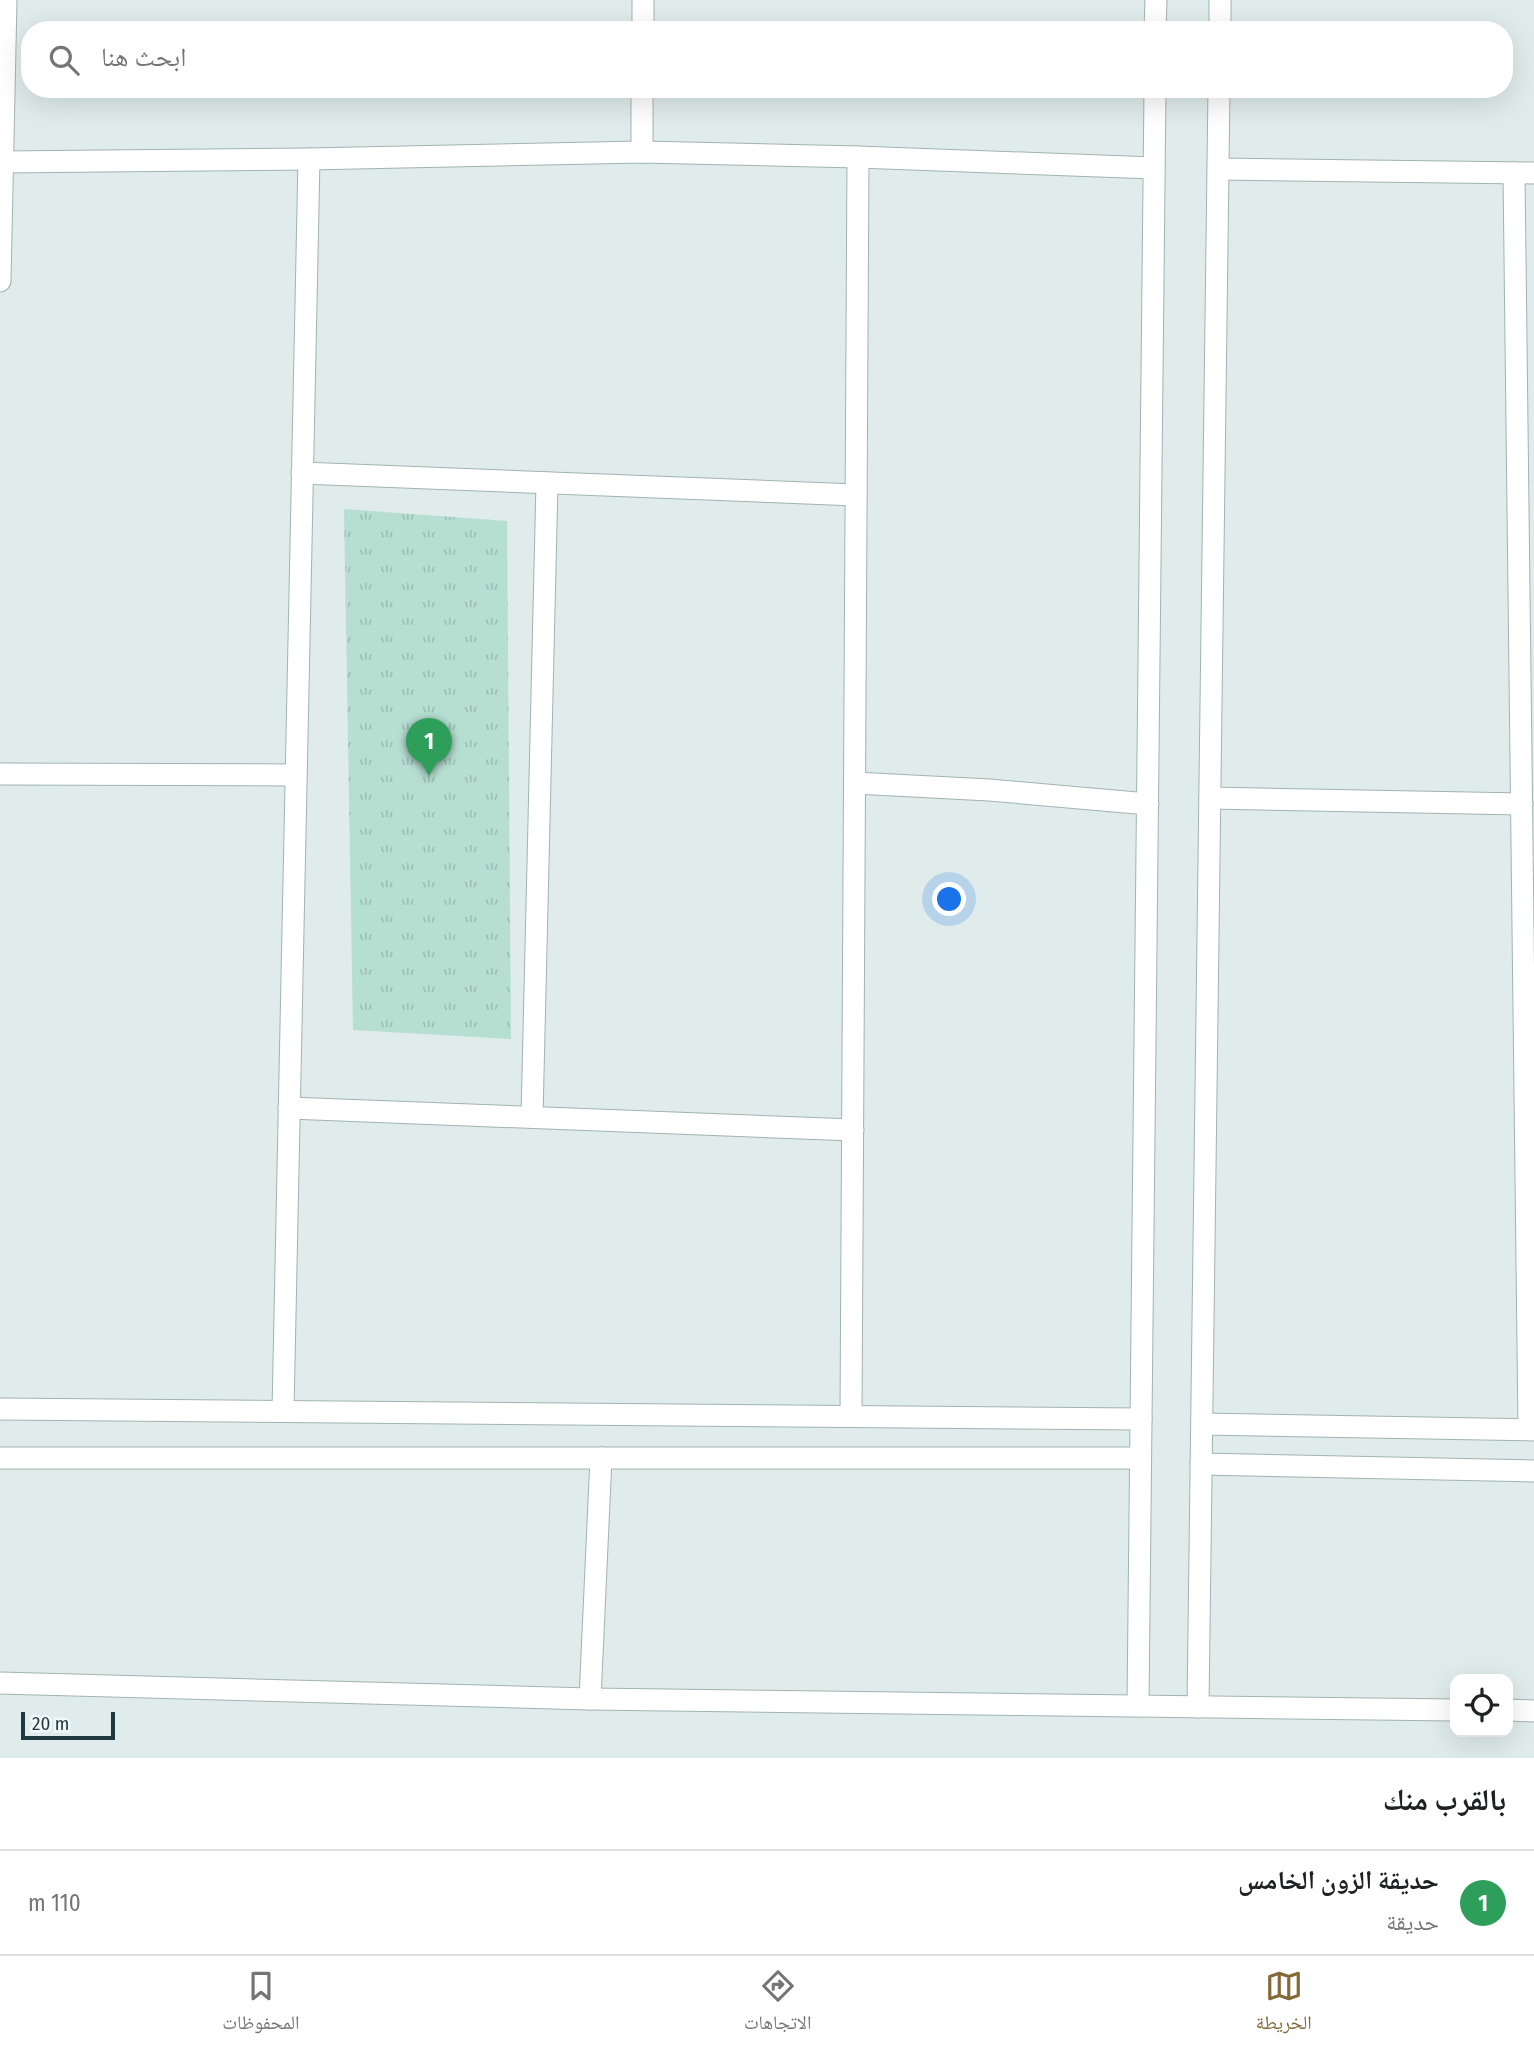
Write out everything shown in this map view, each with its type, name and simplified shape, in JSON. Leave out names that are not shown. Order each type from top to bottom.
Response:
[{"type":"street","points":[[0,281],[6,0]]},
{"type":"street","points":[[643,0],[643,21]]},
{"type":"street","points":[[1155,21],[1156,0]]},
{"type":"street","points":[[1220,0],[1220,21]]},
{"type":"street","points":[[642,98],[642,152]]},
{"type":"street","points":[[1138,1706],[1155,98]]},
{"type":"street","points":[[1198,1706],[1219,98]]},
{"type":"street","points":[[3,162],[642,152],[1154,168]]},
{"type":"street","points":[[851,1416],[858,157]]},
{"type":"street","points":[[283,1411],[309,159]]},
{"type":"street","points":[[1202,1424],[1532,1430],[1530,1130],[1522,804],[1526,481],[1524,173],[1219,169]]},
{"type":"street","points":[[302,473],[856,495]]},
{"type":"street","points":[[532,1117],[547,483]]},
{"type":"street","points":[[0,774],[296,775]]},
{"type":"street","points":[[855,783],[989,790],[1147,804]]},
{"type":"street","points":[[1210,798],[1522,804]]},
{"type":"street","points":[[289,1108],[853,1130]]},
{"type":"street","points":[[0,1409],[1141,1419]]},
{"type":"street","points":[[0,1458],[1140,1458]]},
{"type":"street","points":[[590,1699],[601,1458]]},
{"type":"street","points":[[1201,1465],[1534,1471]]},
{"type":"street","points":[[0,1683],[590,1699],[1450,1710]]},
{"type":"street","points":[[1513,1710],[1534,1711]]},
{"type":"green space","points":[[344,509],[507,521],[511,1039],[353,1030]]},
{"type":"place","name":"حديقة الزون الخامس","points":[[429,776]]}]
